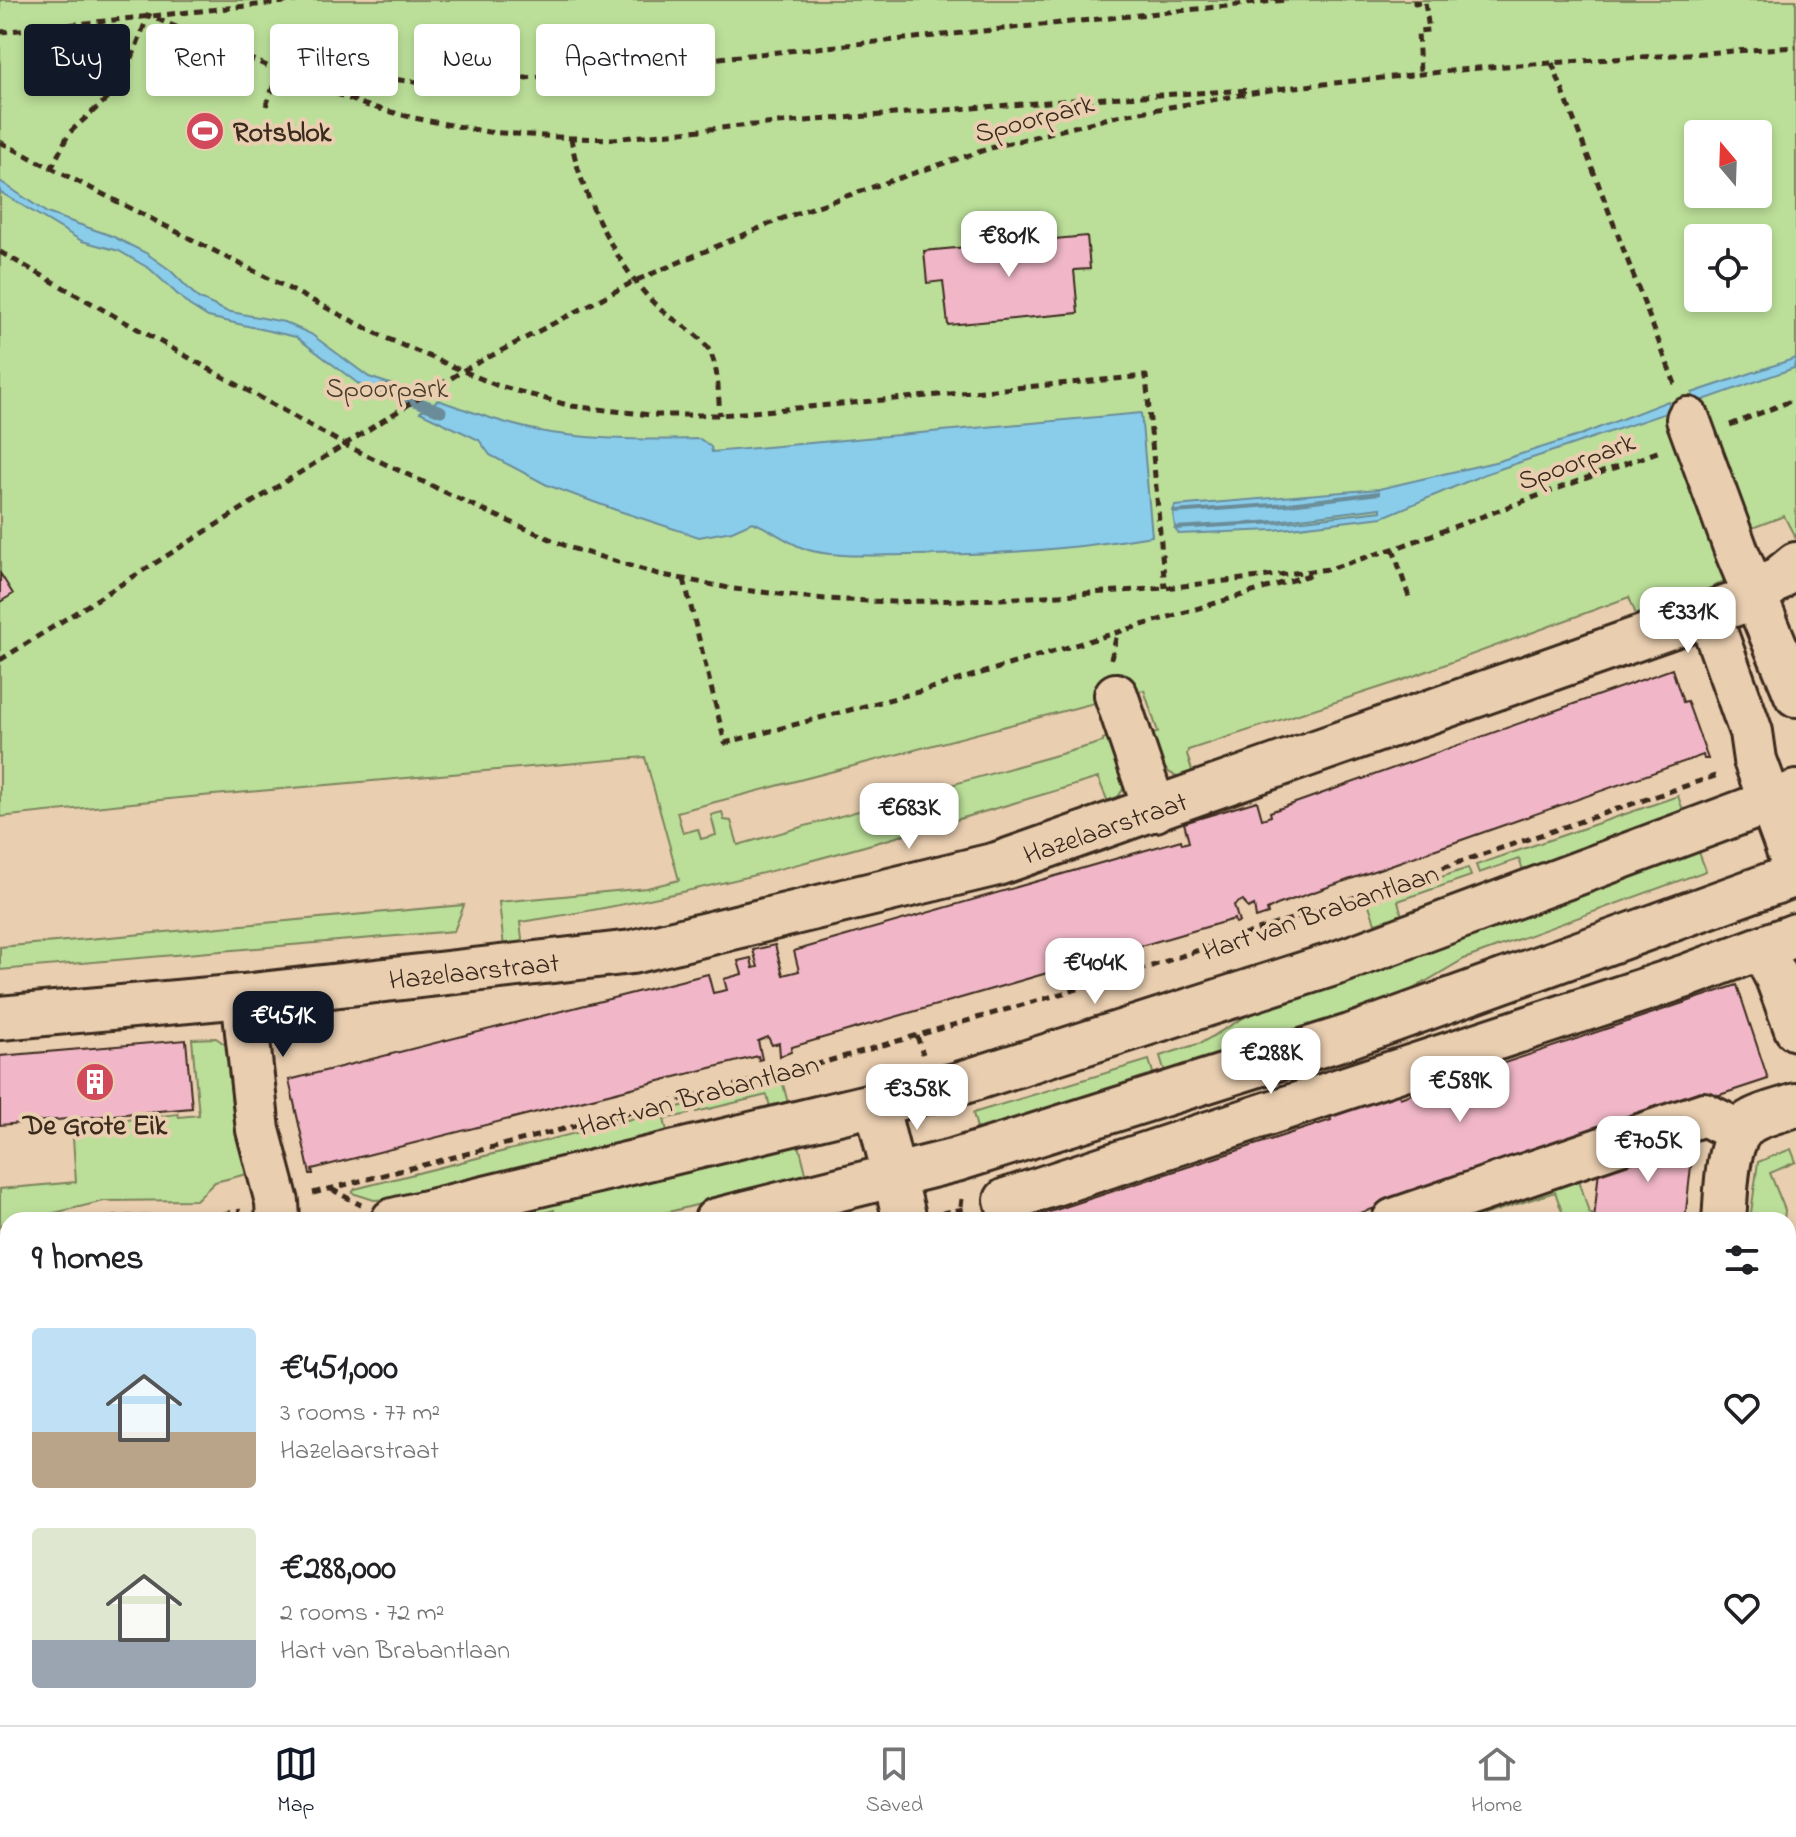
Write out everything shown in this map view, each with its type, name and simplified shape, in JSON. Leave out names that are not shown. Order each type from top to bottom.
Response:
[{"type":"street","points":[[1686,414],[1796,695]]},
{"type":"street","name":"Hazelaarstraat","points":[[0,1018],[243,996],[632,952],[997,864],[1756,597],[1796,564]]},
{"type":"street","points":[[747,1212],[956,1160],[1350,1036],[1796,874],[1783,797],[1755,760],[1751,732],[1709,614]]},
{"type":"street","points":[[1116,695],[1155,810]]},
{"type":"street","name":"Hart van Brabantlaan","points":[[426,1212],[955,1085],[1337,963],[1783,797]]},
{"type":"street","points":[[1009,1210],[1779,942],[1777,978],[1796,1029]]},
{"type":"street","points":[[243,996],[258,1130],[278,1211]]},
{"type":"street","points":[[876,1103],[893,1175],[918,1212]]},
{"type":"street","points":[[1725,1212],[1732,1146],[1738,1131],[1752,1120],[1796,1105]]},
{"type":"street","points":[[1417,1212],[1704,1114],[1738,1131]]},
{"type":"path","points":[[0,32],[304,0]]},
{"type":"path","points":[[398,80],[475,83],[1285,0]]},
{"type":"path","points":[[1415,0],[1415,3],[1425,2],[1429,30],[1418,31],[1420,73]]},
{"type":"path","points":[[148,15],[270,67]]},
{"type":"path","points":[[51,169],[69,133],[122,85],[148,15]]},
{"type":"path","name":"Spoorpark","points":[[0,660],[464,370],[637,280],[786,217],[994,147],[1117,116],[1276,89],[1420,73],[1796,47]]},
{"type":"path","points":[[1552,63],[1686,414]]},
{"type":"path","points":[[342,96],[414,118],[488,132],[613,139],[756,124],[1087,99],[1276,89]]},
{"type":"path","points":[[266,106],[270,95]]},
{"type":"path","points":[[571,138],[582,186],[594,212],[637,280],[660,308],[709,349],[714,362],[720,415]]},
{"type":"path","points":[[0,142],[386,338],[496,385],[571,406],[651,415],[720,415],[1146,376],[1165,588]]},
{"type":"path","name":"Spoorpark","points":[[0,252],[345,445],[571,548],[658,574],[734,589],[825,599],[892,602],[1001,599],[1165,588],[1329,569],[1393,549],[1686,414],[1796,399]]},
{"type":"path","points":[[1393,549],[1409,597]]},
{"type":"path","points":[[684,579],[725,743],[918,692],[1329,569]]},
{"type":"path","name":"Hart van Brabantlaan","points":[[278,1211],[811,1066],[1119,977],[1698,782]]},
{"type":"path","points":[[947,1212],[962,1209],[1009,1210]]},
{"type":"green space","name":"Spoorpark","points":[[0,0],[1796,0],[1796,539],[1784,516],[1736,534],[1724,581],[1672,608],[1639,622],[1629,597],[1400,681],[1188,750],[1193,774],[1175,775],[1159,760],[1150,736],[1158,732],[1144,690],[677,812],[683,833],[698,829],[701,839],[716,835],[711,815],[722,812],[724,820],[731,821],[738,845],[1103,742],[1103,739],[1114,735],[1125,786],[1118,797],[1108,802],[1098,778],[740,879],[594,910],[520,922],[523,947],[504,947],[499,902],[647,888],[679,880],[645,757],[0,817]]},
{"type":"green space","points":[[1678,796],[1684,813],[1524,873],[1519,859],[1479,873],[1476,865]]},
{"type":"green space","points":[[1697,847],[1706,871],[1464,959],[1396,999],[1166,1076],[1160,1056],[1201,1043],[1277,998]]},
{"type":"green space","points":[[1468,868],[1471,876],[1398,901],[1402,916],[1375,923],[1368,902]]},
{"type":"green space","points":[[464,905],[454,931],[0,970],[0,947]]},
{"type":"green space","points":[[216,1038],[226,1045],[235,1120],[247,1174],[215,1182],[196,1200],[104,1201],[58,1212],[0,1212],[0,1189],[76,1182],[72,1123],[199,1115],[192,1039]]},
{"type":"green space","points":[[1149,1060],[1155,1079],[978,1132],[973,1113]]},
{"type":"green space","points":[[782,1080],[789,1107],[771,1111],[767,1095],[696,1112],[694,1103]]},
{"type":"green space","points":[[686,1105],[689,1114],[664,1119],[668,1135],[391,1199],[374,1200],[352,1193],[355,1189]]},
{"type":"green space","points":[[798,1141],[807,1177],[669,1212],[492,1212]]},
{"type":"green space","points":[[1791,1149],[1796,1162],[1770,1173],[1785,1212],[1751,1212],[1758,1162]]},
{"type":"green space","points":[[1578,1176],[1589,1212],[1562,1212],[1555,1192],[1492,1212],[1470,1212]]},
{"type":"water","points":[[0,181],[47,213],[112,236],[146,253],[170,270],[198,298],[226,311],[284,322],[311,334],[369,377],[405,389],[390,398],[360,385],[296,337],[208,317],[189,305],[150,269],[119,251],[82,241],[0,192]]},
{"type":"water","points":[[1796,358],[1794,368],[1695,403],[1692,393]]},
{"type":"water","points":[[438,400],[537,430],[607,438],[700,439],[711,447],[712,452],[1141,413],[1152,536],[1031,551],[861,556],[804,549],[752,522],[732,531],[699,537],[547,485],[490,455],[479,440],[420,412]]},
{"type":"water","points":[[1668,401],[1672,411],[1485,474],[1383,517],[1274,530],[1179,534],[1175,529],[1277,523],[1381,511],[1381,508],[1276,521],[1175,527],[1173,513],[1290,505],[1379,494],[1173,511],[1175,506],[1379,489],[1499,461],[1575,437]]},
{"type":"building","points":[[1087,236],[1090,269],[1074,270],[1078,313],[948,325],[943,281],[927,283],[924,251]]},
{"type":"building","points":[[0,573],[13,594],[0,602]]},
{"type":"building","points":[[1672,669],[1708,759],[1704,759],[1703,755],[1277,905],[1267,910],[1268,914],[1256,918],[1254,905],[1248,908],[1243,900],[1234,905],[1239,922],[1235,923],[1234,919],[819,1039],[792,1047],[791,1052],[780,1056],[779,1043],[772,1045],[768,1037],[758,1041],[762,1059],[759,1060],[758,1056],[312,1169],[313,1174],[310,1174],[289,1080],[708,974],[713,993],[727,990],[724,979],[742,974],[738,961],[751,958],[753,968],[758,967],[753,950],[775,945],[783,975],[799,971],[794,951],[1181,840],[1182,844],[1189,842],[1184,823],[1257,801],[1262,819],[1271,816],[1270,812]]},
{"type":"building","points":[[1737,985],[1768,1079],[1363,1212],[1049,1212],[1331,1120],[1328,1110],[1397,1087],[1400,1098]]},
{"type":"building","name":"De Grote Eik","points":[[186,1040],[192,1108],[0,1125],[0,1056]]},
{"type":"building","points":[[1695,1130],[1686,1212],[1595,1212],[1599,1169]]},
{"type":"waterway","points":[[383,389],[441,411]]},
{"type":"place","name":"Rotsblok","points":[[205,131]]},
{"type":"place","name":"De Grote Eik","points":[[95,1082]]}]
